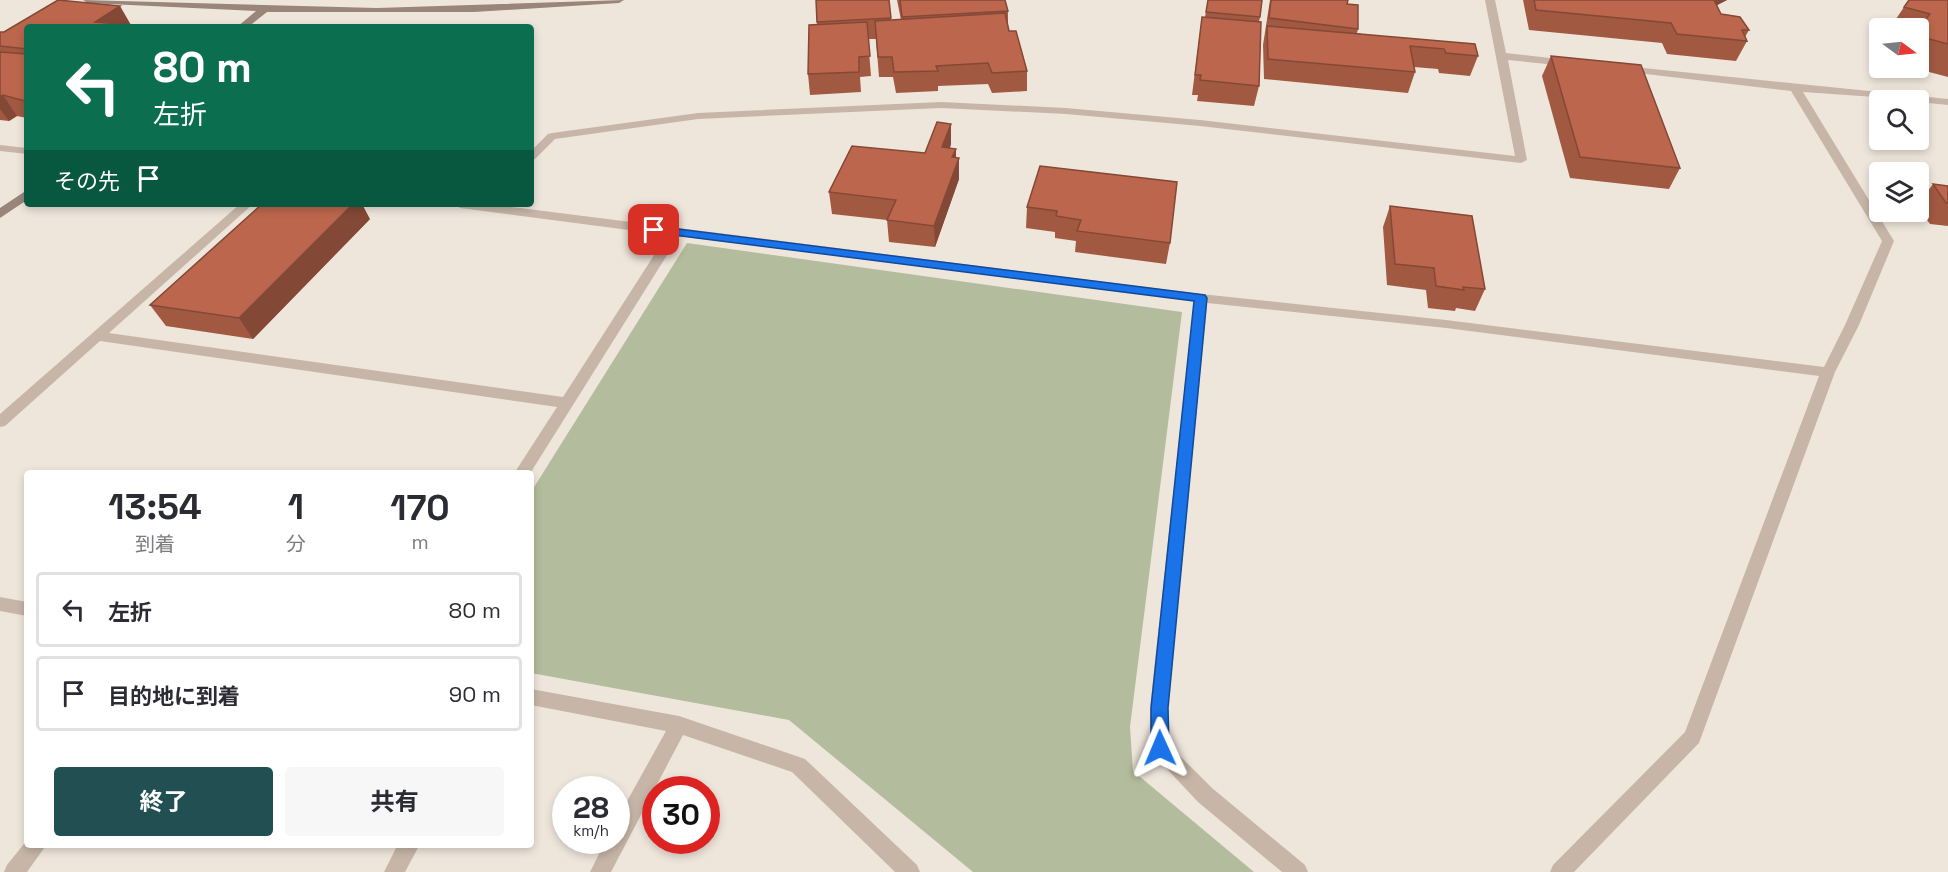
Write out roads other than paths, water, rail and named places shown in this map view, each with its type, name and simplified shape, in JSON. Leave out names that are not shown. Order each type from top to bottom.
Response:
[{"type":"street","points":[[88,0],[188,7],[265,9],[475,9],[619,0]]},
{"type":"street","points":[[246,24],[276,0]]},
{"type":"street","points":[[534,154],[552,136],[698,116],[941,105],[1066,111],[1200,123],[1521,160],[1490,0]]},
{"type":"street","points":[[1502,56],[1584,65]]},
{"type":"street","points":[[1607,67],[1948,102]]},
{"type":"street","points":[[1560,872],[1692,737],[1828,372],[1888,241],[1795,88]]},
{"type":"street","points":[[0,148],[24,151]]},
{"type":"street","points":[[0,213],[24,196]]},
{"type":"street","points":[[0,422],[244,207]]},
{"type":"street","points":[[495,207],[675,232],[1201,298],[1458,325],[1828,372]]},
{"type":"street","points":[[524,470],[675,232]]},
{"type":"street","points":[[1201,298],[1159,708],[1160,748],[1205,795],[1298,872]]},
{"type":"street","points":[[97,336],[567,403]]},
{"type":"street","points":[[0,604],[24,608]]},
{"type":"street","points":[[534,698],[679,725],[798,765],[910,872]]},
{"type":"street","points":[[600,872],[679,725]]},
{"type":"street","points":[[14,872],[33,848]]},
{"type":"street","points":[[394,872],[408,848]]}]
